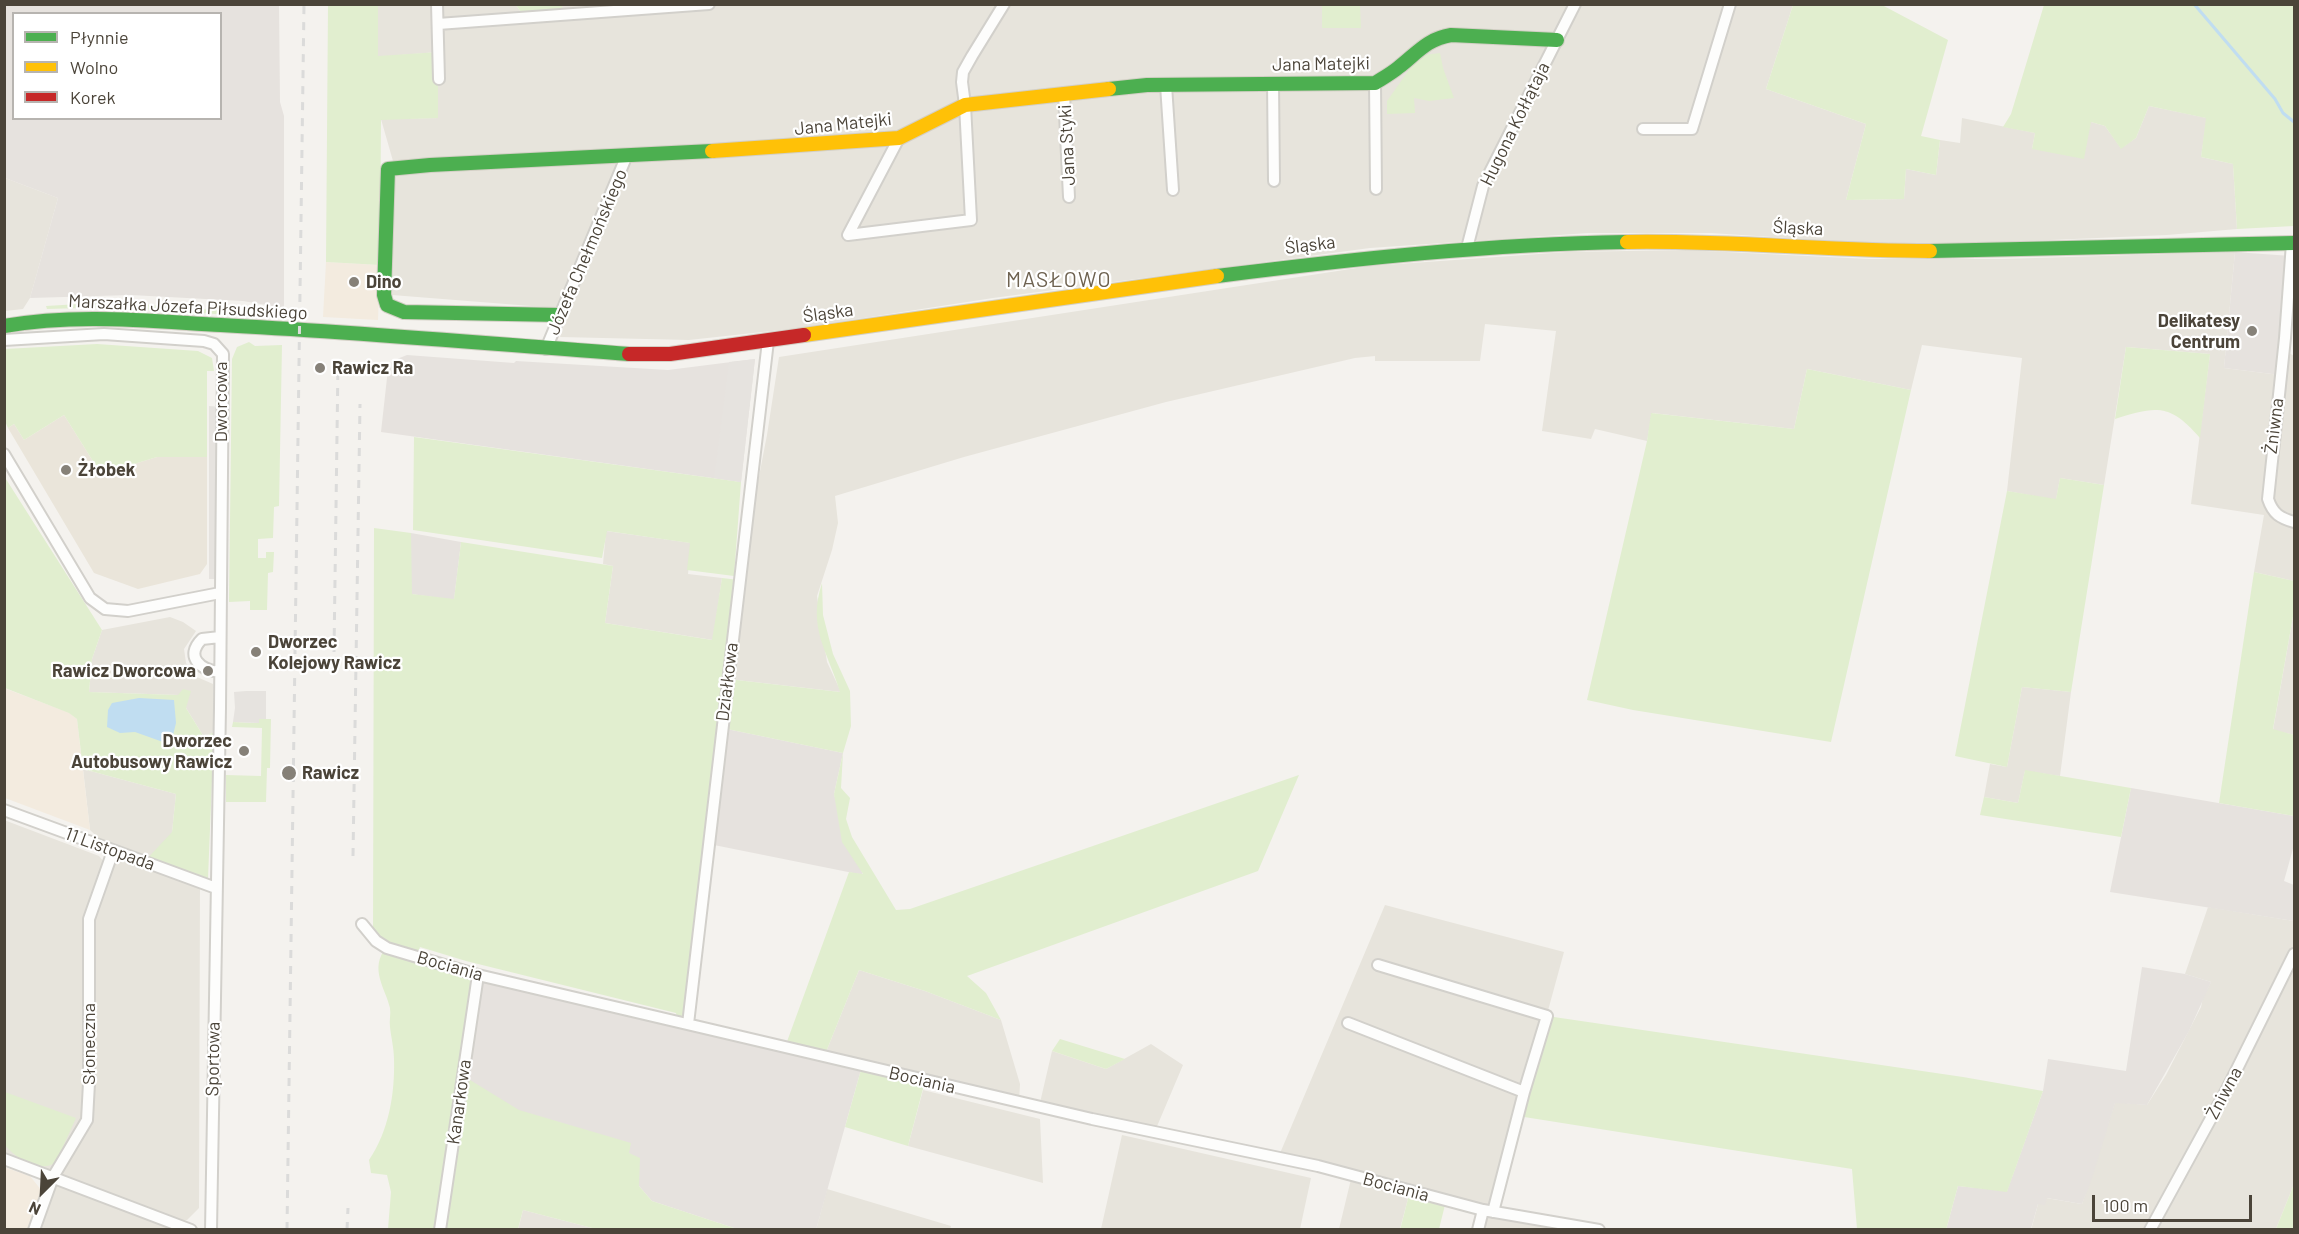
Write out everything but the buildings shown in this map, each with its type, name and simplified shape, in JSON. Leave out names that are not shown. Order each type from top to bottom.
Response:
[{"type":"street","points":[[437,4],[439,79]]},
{"type":"street","points":[[438,24],[562,10],[709,4]]},
{"type":"street","points":[[899,138],[848,235],[971,220],[963,72],[1004,4]]},
{"type":"street","name":"Hugona Kołłątaja","points":[[1467,248],[1483,186],[1575,4]]},
{"type":"street","points":[[1643,129],[1692,129],[1730,4]]},
{"type":"street","name":"Jana Matejki","points":[[560,315],[404,312],[387,305],[384,295],[388,169],[792,147],[899,138],[965,105],[1064,93],[1166,85],[1375,83],[1403,64],[1416,50],[1434,37],[1451,35],[1557,40]]},
{"type":"street","points":[[1273,83],[1274,181]]},
{"type":"street","points":[[1375,83],[1376,189]]},
{"type":"street","points":[[1166,85],[1173,190]]},
{"type":"street","name":"Jana Styki","points":[[1064,93],[1069,197]]},
{"type":"street","name":"Józefa Chełmońskiego","points":[[546,349],[627,155]]},
{"type":"street","name":"Śląska","points":[[334,333],[641,355],[670,354],[1181,280],[1370,256],[1467,248],[1544,243],[1686,241],[1869,251],[2003,252],[2293,243]]},
{"type":"street","name":"Żniwna","points":[[2293,243],[2268,500],[2272,511],[2283,519],[2295,522]]},
{"type":"street","name":"Marszałka Józefa Piłsudskiego","points":[[4,326],[42,320],[84,318],[334,333]]},
{"type":"street","name":"Dworcowa","points":[[4,340],[104,334],[208,342],[217,347],[222,354],[216,888]]},
{"type":"street","name":"Działkowa","points":[[688,1024],[768,341]]},
{"type":"street","points":[[4,454],[90,598],[105,609],[128,611],[220,593]]},
{"type":"street","points":[[219,672],[208,671],[201,667],[195,655],[196,648],[202,639],[220,637]]},
{"type":"street","name":"11 Listopada","points":[[4,810],[216,888]]},
{"type":"street","name":"Słoneczna","points":[[34,1230],[53,1177],[87,1120],[89,919],[112,851]]},
{"type":"street","name":"Sportowa","points":[[211,1230],[216,888]]},
{"type":"street","name":"Bociania","points":[[363,924],[376,941],[387,948],[478,975],[1092,1119],[1318,1166],[1488,1211],[1599,1230]]},
{"type":"street","name":"Żniwna","points":[[2150,1230],[2227,1089],[2295,954]]},
{"type":"street","points":[[1378,965],[1547,1016],[1488,1211],[1478,1230]]},
{"type":"street","name":"Kanarkowa","points":[[440,1230],[478,975]]},
{"type":"street","points":[[1348,1023],[1524,1092]]},
{"type":"street","points":[[4,1159],[191,1230]]},
{"type":"shaded area","points":[[378,4],[516,5],[525,18],[562,15],[562,4],[1793,5],[1766,89],[1866,124],[1846,200],[1904,199],[1906,169],[1936,175],[1940,140],[1960,143],[1962,118],[2035,133],[2032,149],[2091,122],[2105,126],[2121,148],[2136,138],[2149,106],[2207,118],[2201,157],[2233,164],[2237,229],[2167,235],[1957,244],[1849,242],[1711,233],[1588,233],[1370,248],[993,298],[799,328],[689,340],[560,337],[569,309],[392,295],[393,161],[381,119],[438,118],[438,52],[378,57]]},
{"type":"shaded area","points":[[5,5],[279,5],[280,102],[284,116],[284,308],[243,301],[131,295],[30,298],[58,198],[5,178]]},
{"type":"shaded area","points":[[5,178],[58,198],[30,298],[23,309],[5,311]]},
{"type":"shaded area","points":[[1685,250],[1869,259],[2002,259],[2235,252],[2224,368],[2280,375],[2283,349],[2294,356],[2294,581],[2254,572],[2264,515],[2191,504],[2210,354],[2126,347],[2104,485],[2060,478],[2056,500],[2007,491],[2022,358],[1922,345],[1911,390],[1807,369],[1794,429],[1652,413],[1647,441],[1595,429],[1591,439],[1542,431],[1556,331],[1485,324],[1480,361],[1375,361],[1375,356],[1355,358],[1166,402],[964,457],[835,496],[838,523],[817,596],[827,662],[841,692],[728,679],[739,580],[767,435],[779,357],[1370,266],[1567,252]]},
{"type":"shaded area","points":[[2235,252],[2291,256],[2280,375],[2224,368]]},
{"type":"shaded area","points":[[326,262],[380,265],[378,320],[323,317]]},
{"type":"shaded area","points":[[407,355],[514,363],[516,361],[668,370],[755,359],[741,482],[381,432],[388,369],[392,361]]},
{"type":"shaded area","points":[[755,359],[741,482],[714,478],[729,362]]},
{"type":"shaded area","points":[[209,406],[222,407],[218,579],[209,579]]},
{"type":"shaded area","points":[[64,415],[101,474],[157,457],[207,457],[207,564],[200,574],[138,589],[94,573],[8,428],[14,424],[24,440]]},
{"type":"shaded area","points":[[606,531],[691,543],[688,574],[722,578],[713,640],[605,623],[613,566],[603,564]]},
{"type":"shaded area","points":[[411,533],[461,542],[454,600],[411,594]]},
{"type":"shaded area","points":[[2294,611],[2294,735],[2273,730]]},
{"type":"shaded area","points":[[170,617],[196,631],[184,649],[186,663],[197,677],[213,684],[214,732],[204,737],[178,695],[89,692],[92,659],[102,630]]},
{"type":"shaded area","points":[[2022,687],[2071,692],[2060,776],[2025,771],[2018,803],[1984,797],[1990,764],[2007,767]]},
{"type":"shaded area","points":[[4,688],[70,713],[77,719],[90,830],[5,798]]},
{"type":"shaded area","points":[[266,691],[266,719],[259,719],[259,723],[233,722],[234,692]]},
{"type":"shaded area","points":[[722,728],[843,753],[834,794],[863,875],[709,844]]},
{"type":"shaded area","points":[[83,769],[176,794],[172,832],[200,882],[199,1208],[187,1220],[172,1224],[172,1229],[29,1229],[42,1191],[53,1178],[5,1159],[4,820],[99,856],[103,861],[84,915],[89,919],[112,851],[90,830]]},
{"type":"shaded area","points":[[2131,788],[2294,816],[2294,845],[2284,881],[2294,885],[2294,921],[2110,892]]},
{"type":"shaded area","points":[[1385,905],[1564,952],[1493,1212],[1599,1229],[1478,1229],[1483,1211],[1410,1191],[1400,1229],[1339,1229],[1352,1175],[1278,1158]]},
{"type":"shaded area","points":[[2208,907],[2294,921],[2294,1184],[2276,1229],[2031,1230],[2038,1204],[2046,1198],[2082,1204],[2115,1102],[2147,1105],[2166,1075],[2201,1007],[2203,997],[2211,982],[2185,974]]},
{"type":"shaded area","points":[[2142,967],[2185,974],[2211,982],[2189,1031],[2147,1105],[2115,1103],[2082,1204],[2047,1198],[2045,1205],[2038,1204],[2031,1229],[1946,1230],[1958,1186],[2007,1191],[2043,1091],[2048,1059],[2126,1071]]},
{"type":"shaded area","points":[[859,970],[925,991],[1001,1020],[1020,1084],[1019,1102],[824,1057]]},
{"type":"shaded area","points":[[478,975],[862,1066],[816,1230],[737,1229],[652,1201],[639,1186],[638,1170],[548,1133],[461,1080]]},
{"type":"shaded area","points":[[1151,1044],[1183,1065],[1155,1131],[1039,1107],[1052,1051],[1106,1069]]},
{"type":"shaded area","points":[[923,1090],[1040,1119],[1043,1183],[908,1146]]},
{"type":"shaded area","points":[[1122,1135],[1311,1178],[1300,1229],[1101,1229]]},
{"type":"shaded area","points":[[4,1167],[30,1176],[42,1191],[29,1229],[5,1229]]},
{"type":"shaded area","points":[[827,1189],[951,1226],[950,1230],[816,1230]]},
{"type":"shaded area","points":[[523,1210],[596,1229],[518,1230]]},
{"type":"green space","points":[[328,5],[378,5],[378,56],[438,52],[438,118],[381,120],[380,265],[326,262]]},
{"type":"green space","points":[[516,5],[562,5],[562,15],[525,18]]},
{"type":"green space","points":[[1322,5],[1360,5],[1361,28],[1322,28]]},
{"type":"green space","points":[[1793,5],[1882,5],[1948,40],[1921,136],[1940,140],[1936,175],[1906,169],[1904,199],[1846,200],[1866,124],[1766,89]]},
{"type":"green space","points":[[2044,5],[2294,5],[2294,226],[2237,229],[2233,164],[2201,157],[2206,118],[2149,106],[2136,138],[2121,149],[2105,126],[2091,122],[2084,159],[2032,149],[2035,133],[2003,127],[2011,114]]},
{"type":"green space","points":[[1440,53],[1454,98],[1429,101],[1414,98],[1415,113],[1387,114],[1387,101],[1411,67],[1424,55]]},
{"type":"green space","points":[[113,302],[253,313],[276,313],[276,306],[284,308],[286,319],[115,307],[47,309],[46,306]]},
{"type":"green space","points":[[249,342],[255,346],[282,345],[279,506],[274,507],[273,538],[258,539],[258,558],[266,558],[266,552],[274,552],[273,572],[268,573],[267,610],[250,610],[250,601],[229,602],[232,359],[237,347]]},
{"type":"green space","points":[[97,344],[198,351],[212,358],[214,371],[207,371],[207,457],[157,457],[101,474],[64,415],[24,440],[14,424],[8,428],[5,421],[5,349]]},
{"type":"green space","points":[[2126,347],[2210,354],[2200,438],[2180,418],[2162,410],[2141,412],[2115,419]]},
{"type":"green space","points":[[1807,369],[1911,390],[1831,742],[1633,710],[1587,700],[1647,441],[1651,413],[1794,429]]},
{"type":"green space","points":[[414,437],[741,482],[734,576],[687,570],[690,543],[607,531],[602,558],[413,530]]},
{"type":"green space","points":[[4,476],[102,630],[92,659],[89,692],[178,695],[183,689],[191,691],[186,708],[204,737],[214,732],[208,878],[200,882],[144,862],[172,832],[176,794],[83,769],[77,719],[69,713],[5,688]]},
{"type":"green space","points":[[2060,478],[2104,485],[2071,692],[2022,687],[2007,767],[1955,756],[2007,491],[2056,499]]},
{"type":"green space","points":[[374,528],[411,533],[412,594],[454,599],[461,542],[613,566],[605,623],[712,640],[722,578],[739,580],[728,679],[840,692],[818,627],[818,599],[822,583],[823,615],[833,654],[850,691],[851,726],[843,753],[722,728],[688,1024],[678,1022],[676,1013],[466,961],[420,947],[417,956],[478,975],[459,1071],[519,1110],[631,1143],[629,1153],[640,1158],[639,1186],[652,1201],[737,1229],[596,1229],[523,1210],[518,1229],[388,1229],[391,1192],[387,1175],[371,1173],[369,1160],[386,1124],[392,1098],[394,1072],[390,1008],[379,971],[379,963],[387,947],[373,934]]},
{"type":"green space","points":[[2254,572],[2294,581],[2294,611],[2273,729],[2294,735],[2294,816],[2219,803]]},
{"type":"green space","points":[[259,719],[271,719],[270,768],[267,768],[266,802],[226,802],[226,775],[261,776],[262,728],[232,727],[233,722],[258,723]]},
{"type":"green space","points":[[843,753],[841,788],[850,798],[846,819],[852,837],[896,910],[910,909],[1299,775],[1258,871],[967,976],[986,993],[1001,1020],[925,991],[859,970],[824,1057],[785,1047],[849,872],[863,874],[842,842],[834,794]]},
{"type":"green space","points":[[2025,770],[2131,788],[2121,837],[1980,815],[1984,797],[2018,803]]},
{"type":"green space","points":[[1547,1016],[1963,1077],[2043,1091],[2007,1192],[1958,1186],[1946,1230],[1857,1229],[1852,1169],[1518,1116]]},
{"type":"green space","points":[[1060,1039],[1125,1059],[1106,1069],[1052,1051]]},
{"type":"green space","points":[[862,1066],[925,1081],[908,1146],[845,1127]]},
{"type":"green space","points":[[5,1092],[76,1118],[56,1162],[43,1166],[29,1163],[15,1155],[5,1145]]},
{"type":"green space","points":[[2294,1184],[2294,1229],[2276,1229]]},
{"type":"green space","points":[[1410,1191],[1446,1201],[1439,1229],[1400,1230]]},
{"type":"water","points":[[139,698],[174,700],[176,723],[172,739],[163,742],[135,732],[120,733],[107,727],[108,710],[112,703]]},
{"type":"waterway","points":[[2194,4],[2275,99],[2283,113],[2294,122]]},
{"type":"railway","points":[[287,1230],[304,4]]},
{"type":"railway","points":[[334,652],[338,363]]},
{"type":"railway","points":[[353,856],[360,404]]},
{"type":"railway","points":[[347,1230],[348,1208]]},
{"type":"traffic: fast","points":[[1109,89],[1147,85],[1375,83],[1423,47],[1451,35],[1557,40]]},
{"type":"traffic: fast","points":[[560,315],[404,312],[387,305],[384,295],[388,169],[712,151]]},
{"type":"traffic: fast","points":[[1217,276],[1421,253],[1627,242]]},
{"type":"traffic: fast","points":[[1930,251],[2294,243]]},
{"type":"traffic: fast","points":[[4,326],[58,320],[140,320],[629,354]]},
{"type":"traffic: slow","points":[[712,151],[899,138],[965,105],[1109,89]]},
{"type":"traffic: slow","points":[[1627,242],[1930,251]]},
{"type":"traffic: slow","points":[[804,335],[1217,276]]},
{"type":"traffic: jam","points":[[629,354],[670,354],[804,335]]},
{"type":"place","name":"Dino","points":[[354,282]]},
{"type":"place","name":"Delikatesy Centrum","points":[[2252,331]]},
{"type":"place","name":"Rawicz Ra","points":[[320,368]]},
{"type":"place","name":"Żłobek","points":[[66,470]]},
{"type":"place","name":"Dworzec Kolejowy Rawicz","points":[[256,652]]},
{"type":"place","name":"Rawicz Dworcowa","points":[[208,671]]},
{"type":"place","name":"Dworzec Autobusowy Rawicz","points":[[244,751]]},
{"type":"place","name":"Rawicz","points":[[289,773]]},
{"type":"district","name":"MASŁOWO","points":[[1059,280]]}]
